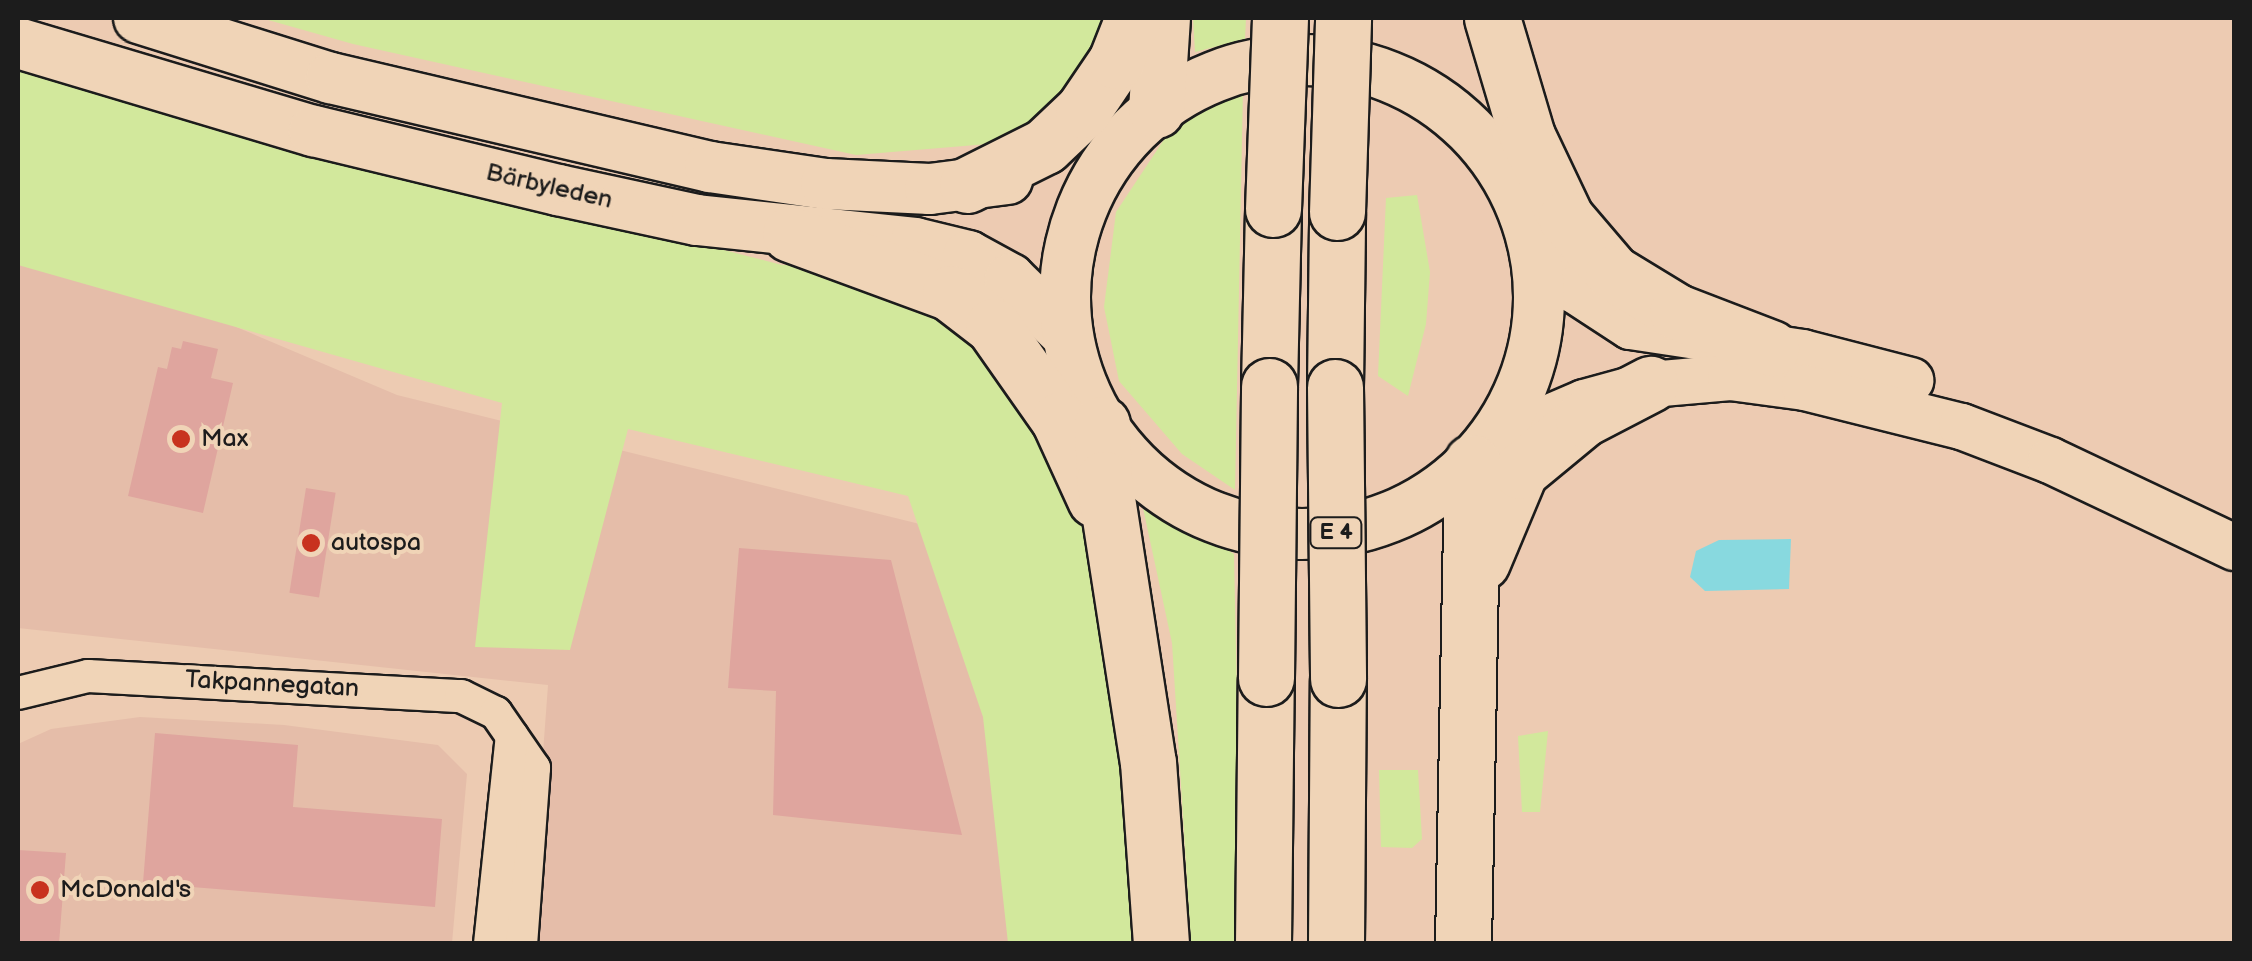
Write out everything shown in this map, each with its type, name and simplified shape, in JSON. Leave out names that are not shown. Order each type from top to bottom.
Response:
[{"type":"highway","points":[[967,185],[1045,146],[1083,110],[1116,62],[1133,18]]},
{"type":"highway","points":[[1144,120],[1162,18]]},
{"type":"highway","points":[[1264,944],[1269,386],[1280,18]]},
{"type":"highway","name":"E 4","points":[[1336,944],[1335,387],[1343,18]]},
{"type":"highway","points":[[1490,18],[1516,193]]},
{"type":"highway","points":[[1490,18],[1527,136],[1566,218],[1613,273],[1677,312],[1771,348]]},
{"type":"highway","points":[[790,234],[950,293],[993,326],[1059,420],[1118,556]]},
{"type":"highway","points":[[1466,628],[1485,548],[1520,471],[1582,419],[1650,384]]},
{"type":"highway","points":[[1102,424],[1104,479],[1148,762],[1161,944]]},
{"type":"highway","points":[[1463,944],[1466,628],[1482,452]]},
{"type":"main road","points":[[139,18],[331,78],[710,167],[826,184],[967,185],[1062,163],[1228,71],[1274,61],[1339,60],[1430,95],[1476,132],[1516,193],[1538,247],[1573,289],[1630,326],[1771,348],[1903,378],[2030,421],[2139,465],[2234,515]]},
{"type":"main road","name":"Bärbyleden","points":[[18,43],[333,136],[680,217],[790,234],[915,243],[968,256],[1010,280],[1066,334]]},
{"type":"main road","points":[[1144,120],[1082,200],[1065,255],[1066,334],[1102,424],[1136,466],[1182,503],[1239,528],[1296,536],[1331,536],[1382,520],[1434,493],[1482,452],[1584,402],[1650,384],[1730,377],[1884,403],[2050,460],[2234,547]]},
{"type":"main road","points":[[1482,452],[1537,340],[1538,247]]},
{"type":"street","name":"Takpannegatan","points":[[18,693],[88,676],[461,696],[496,713],[534,768],[520,944]]},
{"type":"street","points":[[490,944],[512,736]]},
{"type":"shaded area","points":[[18,264],[215,318],[397,395],[940,529],[1055,943],[529,943],[548,685],[18,628]]},
{"type":"shaded area","points":[[140,717],[284,725],[438,745],[467,774],[452,943],[18,943],[18,744],[51,729]]},
{"type":"green space","points":[[261,18],[1134,18],[1037,140],[856,155],[353,44]]},
{"type":"green space","points":[[1193,18],[1246,18],[1245,39],[1195,52]]},
{"type":"green space","points":[[18,68],[782,265],[906,267],[1057,387],[1119,717],[1135,943],[1008,943],[983,717],[908,496],[628,429],[570,650],[475,647],[502,403],[18,265]]},
{"type":"green space","points":[[1243,89],[1235,490],[1182,454],[1119,381],[1104,307],[1116,212],[1169,132]]},
{"type":"green space","points":[[1417,195],[1430,272],[1426,324],[1408,396],[1378,376],[1386,198]]},
{"type":"green space","points":[[1140,494],[1234,554],[1242,943],[1191,943],[1172,643]]},
{"type":"green space","points":[[1548,731],[1540,812],[1522,812],[1518,736]]},
{"type":"green space","points":[[1379,770],[1418,770],[1422,839],[1412,848],[1381,847]]},
{"type":"water","points":[[1791,539],[1789,589],[1705,591],[1690,577],[1696,551],[1719,540]]},
{"type":"building","name":"Max","points":[[183,341],[218,349],[211,378],[233,383],[203,513],[128,496],[158,367],[167,369],[172,347],[181,349]]},
{"type":"building","name":"autospa","points":[[306,488],[336,493],[319,597],[289,593]]},
{"type":"building","points":[[739,548],[891,560],[962,835],[773,815],[776,691],[728,688]]},
{"type":"building","points":[[155,733],[298,745],[293,807],[442,819],[435,907],[143,883]]},
{"type":"building","name":"McDonald's","points":[[18,850],[66,853],[59,944],[18,944]]},
{"type":"place","name":"Max","points":[[181,439]]},
{"type":"place","name":"autospa","points":[[311,543]]},
{"type":"place","name":"McDonald's","points":[[40,890]]}]
